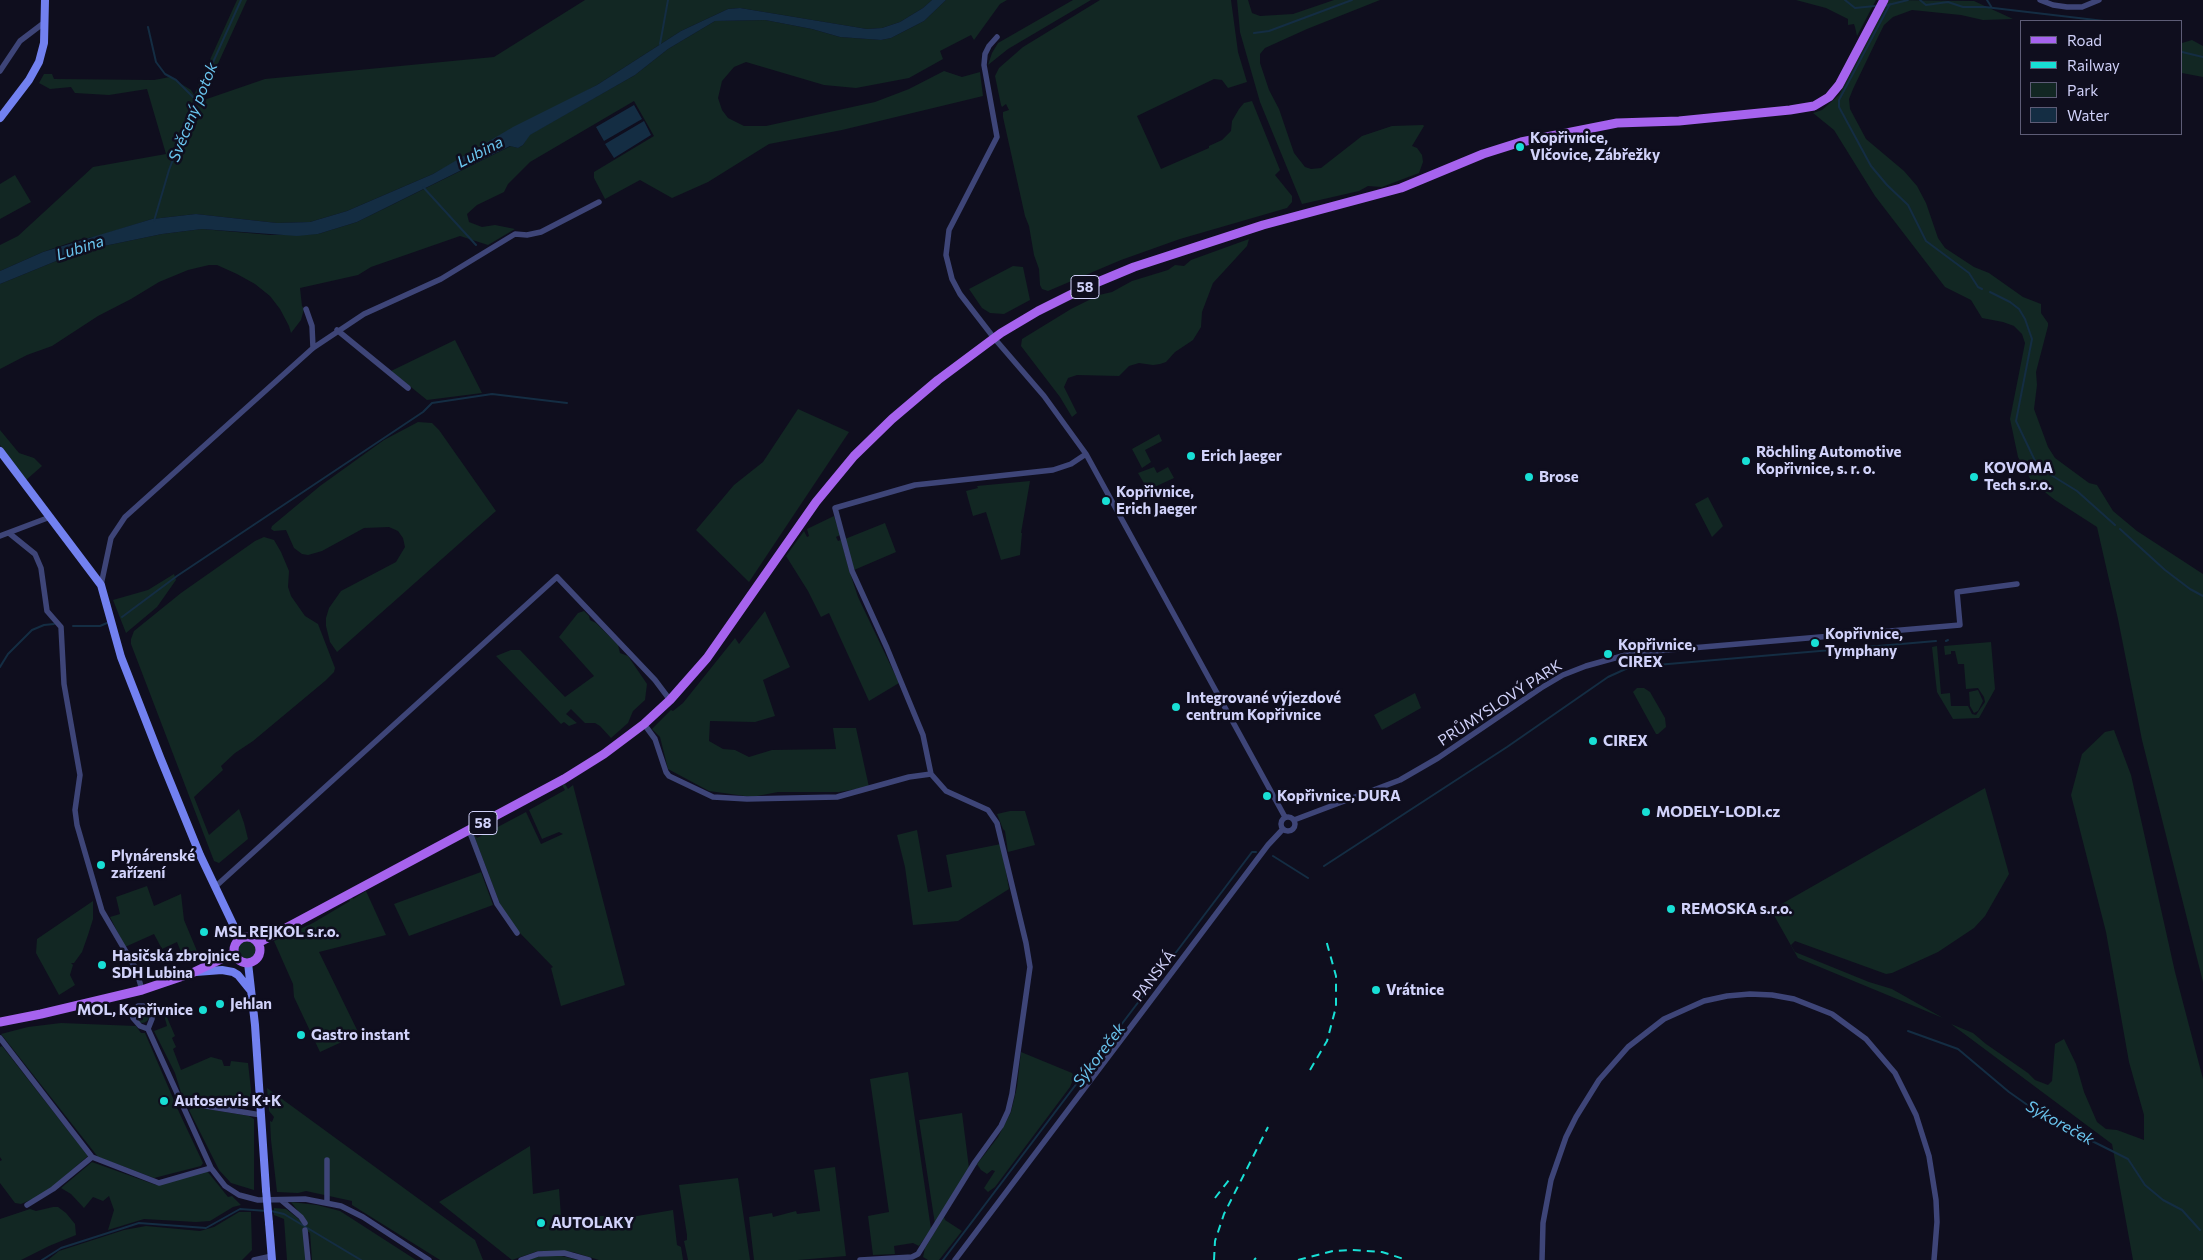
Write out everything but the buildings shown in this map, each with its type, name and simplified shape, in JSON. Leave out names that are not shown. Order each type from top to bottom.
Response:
[{"type":"main road","name":"58","points":[[258,943],[584,768],[644,724],[670,700],[707,658],[816,502],[854,456],[892,419],[938,380],[994,338],[1038,311],[1086,287],[1134,267],[1263,224],[1401,188],[1484,154],[1521,142],[1617,122],[1679,121],[1814,106],[1829,97],[1840,85],[1884,0]]},
{"type":"main road","points":[[250,938],[258,943],[260,951],[258,957],[248,963],[239,961],[234,953],[235,946],[240,940],[250,938]]},
{"type":"main road","points":[[0,1022],[142,990],[192,972],[234,953]]},
{"type":"street","points":[[0,118],[29,80],[39,62],[44,43],[46,0]]},
{"type":"street","points":[[2040,0],[2053,5],[2082,7],[2099,0]]},
{"type":"street","points":[[0,71],[20,41],[45,22]]},
{"type":"street","points":[[997,36],[988,46],[984,65],[997,137],[949,230],[946,255],[948,268],[956,287],[994,338],[1044,396],[1086,454],[1286,817],[1294,820],[1293,828],[1284,829],[1281,822],[1286,817]]},
{"type":"street","points":[[101,585],[111,538],[125,517],[313,348],[337,330],[364,314],[441,279],[515,234],[528,235],[541,232],[599,202]]},
{"type":"street","points":[[306,309],[312,326],[313,348]]},
{"type":"street","points":[[337,330],[408,388]]},
{"type":"street","points":[[0,451],[101,585],[121,657],[179,806],[240,940]]},
{"type":"street","points":[[860,1260],[912,1257],[918,1254],[975,1162],[1001,1126],[1011,1103],[1028,982],[1029,956],[1012,890],[1002,835],[995,819],[988,810],[946,791],[931,774],[923,735],[887,648],[852,571],[836,508],[915,485],[1053,470],[1071,464],[1086,454]]},
{"type":"street","points":[[0,536],[50,517]]},
{"type":"street","points":[[9,533],[35,554],[41,568],[47,611],[61,627],[64,684],[80,775],[76,810],[77,825],[102,911],[136,969],[142,990]]},
{"type":"street","points":[[215,887],[557,578],[655,680],[670,700]]},
{"type":"street","name":"PRŮMYSLOVÝ PARK","points":[[1294,820],[1400,780],[1438,758],[1541,688],[1563,675],[1586,666],[1633,653],[1960,625],[1957,592],[2017,584]]},
{"type":"street","points":[[1850,634],[1856,628]]},
{"type":"street","points":[[644,724],[655,739],[669,776],[714,796],[747,799],[837,796],[896,780],[931,774]]},
{"type":"street","name":"PANSKÁ","points":[[955,1260],[1268,845],[1284,829]]},
{"type":"street","points":[[468,830],[497,904],[517,933]]},
{"type":"street","points":[[248,963],[272,1258],[254,1260]]},
{"type":"street","points":[[192,972],[227,970],[238,975],[251,991]]},
{"type":"street","points":[[1542,1260],[1543,1223],[1551,1180],[1569,1130],[1586,1098],[1599,1080],[1628,1047],[1664,1019],[1704,1001],[1750,994],[1794,1000],[1832,1014],[1866,1039],[1895,1074],[1916,1114],[1929,1156],[1936,1200],[1937,1222],[1934,1260]]},
{"type":"street","points":[[148,1029],[211,1168],[221,1182],[239,1195],[258,1200],[305,1198],[327,1202],[363,1217],[429,1260]]},
{"type":"street","points":[[1,1041],[92,1157],[159,1183],[211,1168]]},
{"type":"street","points":[[181,1102],[261,1115]]},
{"type":"street","points":[[27,1205],[53,1189],[92,1157]]},
{"type":"street","points":[[327,1160],[327,1202]]},
{"type":"street","points":[[281,1200],[301,1217],[305,1223]]},
{"type":"street","points":[[306,1230],[308,1260]]},
{"type":"street","points":[[521,1260],[538,1254],[564,1253],[589,1260]]},
{"type":"green space","points":[[237,0],[247,0],[201,101],[265,79],[494,57],[585,0],[932,0],[900,22],[882,28],[867,29],[740,8],[728,9],[681,31],[597,85],[433,174],[347,211],[310,222],[277,223],[196,214],[152,219],[43,252],[0,271],[0,245],[18,236],[93,167],[166,154],[147,89],[109,95],[75,93],[71,87],[50,89],[39,83],[44,74],[52,74],[54,79],[154,80],[170,77],[191,90],[194,95]]},
{"type":"green space","points":[[946,0],[1007,0],[1000,4],[974,40],[971,35],[940,51],[943,59],[909,78],[856,88],[824,85],[746,62],[734,67],[722,81],[718,98],[722,110],[728,118],[744,126],[766,126],[875,102],[909,89],[944,71],[962,77],[980,72],[983,96],[842,130],[769,144],[708,182],[672,198],[640,180],[605,199],[594,178],[594,172],[654,136],[634,101],[530,162],[508,184],[504,192],[477,205],[467,214],[469,222],[482,227],[495,225],[515,229],[488,245],[460,236],[371,267],[358,275],[300,288],[304,309],[301,320],[291,333],[280,309],[270,296],[255,284],[237,274],[217,265],[209,265],[188,270],[159,282],[98,316],[52,346],[27,355],[0,369],[0,284],[66,257],[104,246],[162,234],[202,229],[271,235],[318,234],[357,222],[511,146],[518,148],[523,145],[529,135],[635,75],[668,49],[715,21],[765,20],[812,29],[840,37],[881,40],[891,38],[924,21]]},
{"type":"green space","points":[[1073,0],[1091,0],[1008,49],[988,65],[998,43]]},
{"type":"green space","points":[[1100,0],[1231,0],[1238,52],[1247,82],[1228,88],[1222,80],[1214,79],[1137,116],[1161,169],[1209,148],[1209,146],[1222,140],[1231,131],[1232,121],[1239,109],[1244,103],[1252,101],[1280,170],[1275,175],[1292,196],[1292,202],[1287,208],[1180,239],[1121,260],[1048,291],[1042,289],[1040,285],[1039,269],[1034,255],[1003,117],[1003,112],[1009,110],[1006,104],[1002,107],[1001,105],[995,76],[999,68],[1023,47]]},
{"type":"green space","points":[[1237,0],[1248,0],[1252,13],[1260,16],[1293,14],[1334,0],[1380,0],[1265,48],[1260,54],[1260,63],[1269,90],[1279,109],[1294,153],[1305,167],[1311,169],[1321,168],[1362,136],[1392,126],[1423,125],[1412,146],[1417,148],[1422,155],[1423,162],[1419,173],[1382,187],[1368,186],[1359,191],[1302,204],[1260,102],[1240,32]]},
{"type":"green space","points":[[1796,0],[1876,0],[1857,36],[1854,24],[1848,25],[1848,19],[1826,8]]},
{"type":"green space","points":[[1889,0],[1974,1],[2013,19],[1983,20],[1961,15],[1912,10],[1893,17],[1884,25],[1853,89],[1849,99],[1850,109],[1866,139],[1904,171],[1917,186],[1926,203],[1938,238],[1945,248],[1974,267],[1989,273],[2023,297],[2041,304],[2041,313],[2048,326],[2036,372],[2037,385],[2034,409],[2048,447],[2055,458],[2089,483],[2097,485],[2113,511],[2137,531],[2203,574],[2203,982],[2142,740],[2118,619],[2097,527],[2055,500],[2032,482],[2018,457],[2010,419],[2025,343],[2022,334],[2014,326],[1982,318],[1971,300],[1945,287],[1875,196],[1834,130],[1813,113],[1822,110],[1839,95]]},
{"type":"green space","points":[[2192,40],[2203,46],[2203,77],[2183,73],[2183,43]]},
{"type":"green space","points":[[15,175],[31,202],[0,219],[0,184]]},
{"type":"green space","points":[[1249,239],[1247,246],[1213,283],[1202,312],[1201,327],[1193,340],[1175,352],[1166,362],[1160,364],[1139,363],[1129,366],[1119,376],[1077,375],[1068,378],[1064,387],[1077,413],[1072,417],[1060,397],[1021,346],[1022,339],[1071,309],[1099,295],[1112,292],[1132,281],[1168,270],[1175,265],[1184,266],[1191,260]]},
{"type":"green space","points":[[1013,266],[1023,267],[1030,300],[1004,314],[990,313],[982,308],[969,289]]},
{"type":"green space","points":[[455,340],[482,393],[427,400],[391,371]]},
{"type":"green space","points":[[798,409],[849,432],[749,582],[696,530],[734,485],[763,462]]},
{"type":"green space","points":[[418,422],[432,423],[439,430],[496,511],[337,652],[330,642],[326,626],[329,608],[341,591],[396,562],[405,547],[403,538],[398,531],[389,527],[364,528],[322,551],[308,555],[302,554],[294,548],[286,530],[274,531],[271,529],[272,526],[320,486],[384,440]]},
{"type":"green space","points":[[0,430],[19,453],[34,458],[42,466],[26,480],[0,445]]},
{"type":"green space","points":[[1159,434],[1162,441],[1145,450],[1151,462],[1142,468],[1132,449]]},
{"type":"green space","points":[[1154,467],[1157,473],[1168,467],[1174,478],[1148,490],[1138,473]]},
{"type":"green space","points":[[1030,481],[1021,533],[1020,555],[1001,560],[986,512],[973,516],[966,491],[978,488],[977,486]]},
{"type":"green space","points":[[1708,497],[1723,526],[1712,537],[1695,504]]},
{"type":"green space","points":[[834,516],[840,535],[836,537],[838,541],[841,540],[858,597],[899,683],[869,701],[829,613],[821,617],[808,591],[786,556],[804,531],[807,537],[809,536],[807,529]]},
{"type":"green space","points":[[885,523],[896,552],[854,570],[845,539]]},
{"type":"green space","points":[[264,537],[274,540],[281,552],[289,571],[288,587],[291,596],[305,616],[318,624],[335,668],[334,672],[325,681],[253,741],[235,753],[221,766],[223,770],[194,797],[209,835],[239,809],[248,839],[219,863],[214,861],[131,644],[131,639],[134,631],[181,593],[255,541]]},
{"type":"green space","points":[[174,574],[176,580],[157,607],[126,633],[113,600],[148,590]]},
{"type":"green space","points":[[584,611],[590,620],[596,623],[618,645],[620,653],[628,656],[647,684],[645,700],[633,711],[628,723],[611,738],[600,726],[595,723],[585,723],[571,709],[566,714],[577,723],[569,726],[564,722],[561,724],[496,656],[511,650],[520,650],[565,697],[594,676],[559,637],[578,613]]},
{"type":"green space","points":[[765,611],[790,667],[763,680],[775,716],[755,722],[710,721],[709,741],[723,749],[735,750],[749,757],[772,750],[836,749],[833,728],[856,728],[869,787],[839,792],[778,792],[752,797],[709,791],[668,769],[660,737],[652,729],[671,710],[673,711],[683,703],[735,638],[739,644]]},
{"type":"green space","points":[[1991,642],[1995,689],[1979,718],[1953,719],[1937,692],[1932,647],[1937,646],[1941,694],[1950,693],[1951,706],[1968,706],[1972,714],[1976,715],[1985,702],[1984,697],[1978,688],[1966,689],[1964,664],[1958,664],[1955,651],[1945,655],[1944,646]]},
{"type":"green space","points":[[1637,688],[1644,688],[1650,692],[1665,718],[1666,727],[1658,734],[1656,734],[1633,692]]},
{"type":"green space","points":[[1978,690],[1983,701],[1978,711],[1974,713],[1970,706],[1969,692]]},
{"type":"green space","points":[[1415,693],[1421,708],[1382,730],[1374,715]]},
{"type":"green space","points":[[2114,730],[2131,775],[2175,972],[2203,1079],[2203,1260],[2133,1260],[2112,1144],[1951,1024],[1973,1033],[2035,1080],[2048,1085],[2052,1081],[2055,1044],[2064,1039],[2076,1064],[2084,1092],[2097,1122],[2106,1129],[2117,1130],[2144,1140],[2144,1115],[2129,1062],[2106,932],[2071,795],[2082,754],[2105,732]]},
{"type":"green space","points":[[565,784],[568,789],[573,785],[625,985],[561,1006],[551,968],[553,967],[518,931],[501,907],[473,833],[477,838],[526,812],[541,844],[563,834],[559,832],[542,839],[529,810],[565,790],[562,785]]},
{"type":"green space","points":[[1985,788],[2009,874],[1985,916],[1974,928],[1938,952],[1886,974],[1795,941],[1791,945],[1795,952],[1869,982],[1892,989],[1943,1018],[1798,958],[1771,910]]},
{"type":"green space","points":[[1010,811],[1025,811],[1035,845],[1008,852],[1005,831],[997,814]]},
{"type":"green space","points":[[917,830],[928,892],[952,887],[946,855],[1001,844],[1009,889],[958,921],[913,925],[905,867],[897,835]]},
{"type":"green space","points":[[481,872],[493,905],[409,936],[394,904]]},
{"type":"green space","points":[[147,886],[154,906],[181,894],[184,920],[197,951],[183,957],[177,942],[162,949],[154,934],[125,947],[110,917],[120,914],[116,897]]},
{"type":"green space","points":[[366,891],[386,935],[319,952],[359,1034],[320,1052],[294,997],[293,984],[274,941],[313,923],[350,901],[349,899],[352,897],[353,899]]},
{"type":"green space","points":[[93,901],[93,919],[82,952],[74,963],[71,963],[73,965],[70,975],[75,985],[59,995],[36,953],[37,939]]},
{"type":"green space","points":[[247,941],[253,944],[256,950],[253,956],[247,959],[241,956],[238,950],[241,944]]},
{"type":"green space","points":[[142,1009],[147,1011],[149,1016],[147,1021],[142,1023],[137,1021],[135,1016],[137,1011]]},
{"type":"green space","points":[[164,1015],[166,1015],[175,1036],[172,1038],[176,1047],[173,1049],[181,1070],[211,1057],[222,1060],[224,1066],[230,1066],[231,1061],[248,1063],[253,1107],[203,1101],[182,1096],[175,1073],[154,1031],[167,1026]]},
{"type":"green space","points":[[61,1023],[136,1026],[141,1033],[145,1033],[203,1163],[201,1166],[154,1178],[98,1157],[1,1034],[28,1027]]},
{"type":"green space","points":[[2,1046],[88,1156],[51,1188],[21,1204],[15,1203],[0,1183],[0,1161],[2,1160],[0,1157],[0,1047]]},
{"type":"green space","points":[[1021,1052],[1072,1073],[1074,1077],[1070,1087],[995,1187],[988,1192],[984,1188],[995,1171],[992,1170],[987,1174],[977,1164],[998,1137],[1011,1112],[1017,1087]]},
{"type":"green space","points":[[908,1072],[931,1229],[919,1246],[913,1243],[894,1246],[895,1254],[873,1255],[868,1216],[889,1212],[870,1079]]},
{"type":"green space","points":[[267,1088],[475,1240],[483,1260],[440,1260],[352,1205],[352,1201],[306,1191],[298,1193],[277,1192],[270,1121],[272,1122],[274,1117],[269,1111]]},
{"type":"green space","points":[[195,1107],[249,1116],[254,1119],[254,1190],[231,1183],[219,1170],[189,1110]]},
{"type":"green space","points":[[962,1113],[969,1168],[935,1224],[919,1120]]},
{"type":"green space","points":[[530,1146],[533,1194],[559,1189],[561,1216],[637,1216],[673,1210],[677,1245],[681,1247],[683,1260],[599,1260],[573,1252],[538,1251],[512,1260],[439,1202]]},
{"type":"green space","points":[[92,1162],[156,1185],[207,1171],[228,1197],[232,1196],[241,1205],[233,1207],[210,1221],[144,1219],[108,1230],[114,1210],[109,1196],[103,1201],[93,1197],[84,1208],[71,1194],[61,1188]]},
{"type":"green space","points":[[835,1167],[846,1256],[798,1260],[754,1260],[749,1217],[772,1213],[773,1217],[796,1211],[797,1214],[820,1211],[814,1170]]},
{"type":"green space","points":[[738,1178],[750,1260],[688,1260],[684,1241],[687,1240],[687,1235],[679,1185]]},
{"type":"green space","points":[[291,1202],[317,1205],[340,1211],[416,1260],[312,1260],[310,1233],[307,1231],[305,1220]]},
{"type":"green space","points":[[58,1207],[66,1213],[75,1224],[76,1235],[21,1260],[0,1260],[0,1219],[30,1209],[36,1211]]},
{"type":"green space","points":[[274,1208],[286,1209],[304,1223],[306,1260],[287,1260],[284,1219],[274,1215]]},
{"type":"green space","points":[[239,1212],[251,1212],[252,1250],[242,1260],[48,1260],[59,1251],[124,1230],[146,1226],[200,1231],[214,1227]]},
{"type":"green space","points":[[944,1217],[945,1220],[962,1231],[939,1260],[928,1260],[923,1257],[925,1248]]},
{"type":"green space","points":[[557,1255],[579,1260],[525,1260],[534,1257]]},
{"type":"water","name":"Lubina","points":[[932,0],[946,0],[924,21],[891,38],[881,40],[840,37],[812,29],[765,20],[715,21],[668,49],[635,75],[530,135],[523,145],[518,148],[510,146],[357,222],[318,234],[297,236],[202,229],[162,234],[104,246],[66,257],[0,284],[0,271],[43,252],[152,219],[196,214],[277,223],[310,222],[347,211],[433,174],[513,127],[597,85],[681,31],[728,9],[740,8],[867,29],[882,28],[900,22]]},
{"type":"water","points":[[634,105],[642,119],[604,141],[596,127]]},
{"type":"water","points":[[644,121],[651,135],[614,158],[605,144]]},
{"type":"waterway","name":"Svěcený potok","points":[[154,221],[169,170],[196,100],[241,0]]},
{"type":"waterway","points":[[660,44],[668,0]]},
{"type":"waterway","points":[[1254,33],[1269,31],[1352,0]]},
{"type":"waterway","points":[[1845,0],[1855,8],[1875,6]]},
{"type":"waterway","points":[[1884,6],[1908,0]]},
{"type":"waterway","points":[[1920,0],[1926,5],[1948,2],[1963,7],[1985,7],[2096,20]]},
{"type":"waterway","points":[[1987,0],[1992,8]]},
{"type":"waterway","points":[[1890,4],[1839,100],[1839,107],[1871,166],[1908,205],[1926,241],[1969,273],[1978,287],[1982,289]]},
{"type":"waterway","points":[[148,27],[156,62],[165,74],[176,80],[196,100]]},
{"type":"waterway","points":[[2183,52],[2203,57]]},
{"type":"waterway","points":[[423,187],[476,245]]},
{"type":"waterway","points":[[1990,292],[2019,309],[2025,319],[2032,339],[2016,421],[2038,467],[2077,491],[2115,525]]},
{"type":"waterway","points":[[122,617],[177,576],[423,412],[432,403],[492,394],[567,403]]},
{"type":"waterway","points":[[2120,529],[2165,570],[2190,589],[2203,596]]},
{"type":"waterway","points":[[73,626],[100,626],[107,623]]},
{"type":"waterway","points":[[0,667],[8,654],[32,630],[44,625],[54,624]]},
{"type":"waterway","points":[[1645,666],[1936,641]]},
{"type":"waterway","points":[[1324,866],[1507,747],[1608,677],[1635,666]]},
{"type":"waterway","name":"Sýkoreček","points":[[943,1260],[1252,852],[1256,852]]},
{"type":"waterway","name":"Sýkoreček","points":[[1273,856],[1308,878]]},
{"type":"waterway","name":"Sýkoreček","points":[[1908,1031],[1958,1049],[2009,1092],[2046,1118],[2128,1159],[2145,1185],[2163,1200],[2182,1210],[2200,1230]]},
{"type":"waterway","name":"Sýkoreček","points":[[42,1260],[61,1248],[139,1223],[206,1228],[240,1209],[267,1211]]},
{"type":"waterway","name":"Sýkoreček","points":[[271,1211],[284,1214],[361,1260]]},
{"type":"railway","points":[[1310,1070],[1327,1041],[1336,1007],[1336,976],[1326,940]]},
{"type":"railway","points":[[1214,1260],[1215,1241],[1224,1214],[1268,1127]]},
{"type":"railway","points":[[1215,1198],[1229,1180]]},
{"type":"railway","points":[[1298,1260],[1333,1251],[1352,1250],[1382,1252],[1407,1260]]},
{"type":"place","name":"Kopřivnice, Vlčovice, Zábřežky","points":[[1520,147]]},
{"type":"place","name":"Erich Jaeger","points":[[1191,456]]},
{"type":"place","name":"Röchling Automotive Kopřivnice, s. r. o.","points":[[1746,461]]},
{"type":"place","name":"Brose","points":[[1529,477]]},
{"type":"place","name":"KOVOMA Tech s.r.o.","points":[[1974,477]]},
{"type":"place","name":"Kopřivnice, Erich Jaeger","points":[[1106,501]]},
{"type":"place","name":"Kopřivnice, Tymphany","points":[[1815,643]]},
{"type":"place","name":"Kopřivnice, CIREX","points":[[1608,654]]},
{"type":"place","name":"Integrované výjezdové centrum Kopřivnice","points":[[1176,707]]},
{"type":"place","name":"CIREX","points":[[1593,741]]},
{"type":"place","name":"Kopřivnice, DURA","points":[[1267,796]]},
{"type":"place","name":"MODELY-LODI.cz","points":[[1646,812]]},
{"type":"place","name":"Plynárenské zařízení","points":[[101,865]]},
{"type":"place","name":"REMOSKA s.r.o.","points":[[1671,909]]},
{"type":"place","name":"MSL REJKOL s.r.o.","points":[[204,932]]},
{"type":"place","name":"Hasičská zbrojnice SDH Lubina","points":[[102,965]]},
{"type":"place","name":"Vrátnice","points":[[1376,990]]},
{"type":"place","name":"Jehlan","points":[[220,1004]]},
{"type":"place","name":"MOL, Kopřivnice","points":[[203,1010]]},
{"type":"place","name":"Gastro instant","points":[[301,1035]]},
{"type":"place","name":"Autoservis K+K","points":[[164,1101]]},
{"type":"place","name":"AUTOLAKY","points":[[541,1223]]}]
